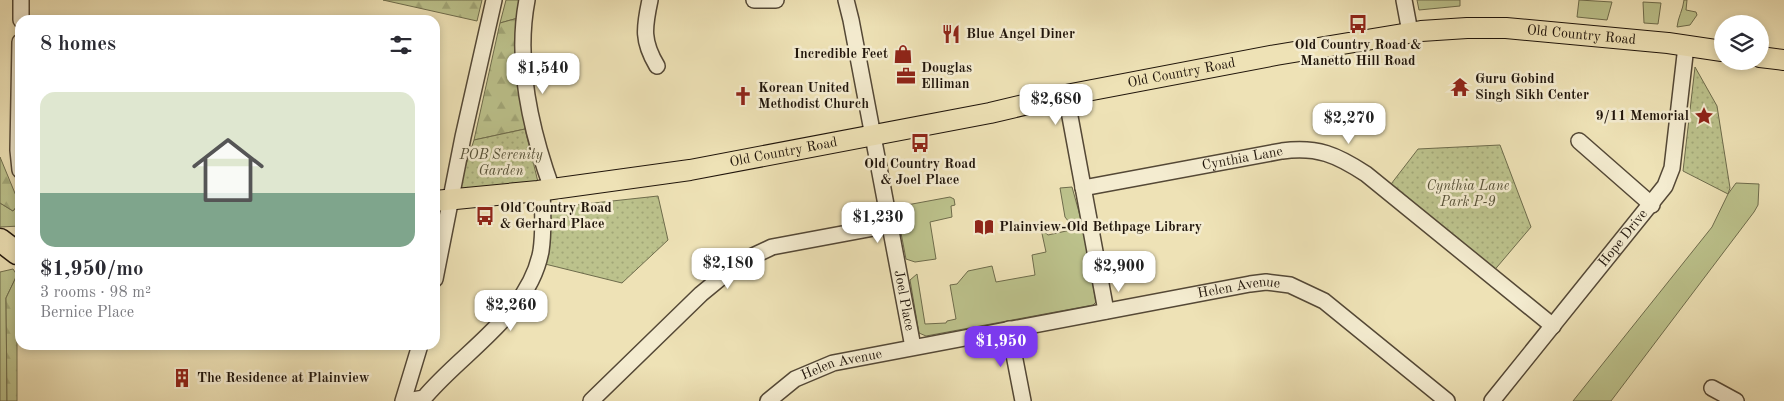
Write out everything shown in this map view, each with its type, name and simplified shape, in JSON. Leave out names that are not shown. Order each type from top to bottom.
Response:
[{"type":"main road","name":"Old Country Road","points":[[443,200],[547,190],[690,170],[990,113],[1066,95],[1276,55],[1410,32],[1467,28],[1506,28],[1714,50]]},
{"type":"main road","points":[[1769,58],[1784,60]]},
{"type":"street","points":[[21,0],[21,15]]},
{"type":"street","points":[[440,230],[443,200],[494,0]]},
{"type":"street","points":[[419,350],[405,401],[424,398],[442,376],[503,319],[520,298],[532,276],[541,252],[547,190],[531,126],[523,46],[523,20],[527,0]]},
{"type":"street","points":[[650,0],[644,34],[648,50],[657,66]]},
{"type":"street","points":[[754,0],[776,0]]},
{"type":"street","name":"Joel Place","points":[[846,0],[912,347]]},
{"type":"street","points":[[1404,0],[1410,32]]},
{"type":"street","name":"Hope Drive","points":[[1492,401],[1665,186],[1672,168],[1686,46]]},
{"type":"street","points":[[1066,95],[1106,311]]},
{"type":"street","points":[[1579,141],[1652,204]]},
{"type":"street","name":"Cynthia Lane","points":[[1083,188],[1282,151],[1298,149],[1324,151],[1343,158],[1366,174],[1553,326]]},
{"type":"street","points":[[591,401],[701,294],[740,262],[772,248],[890,225]]},
{"type":"street","name":"Helen Avenue","points":[[768,401],[795,379],[810,371],[833,363],[1266,282],[1290,285],[1309,292],[1324,301],[1447,401]]},
{"type":"street","points":[[1009,329],[1023,401]]},
{"type":"street","points":[[1712,388],[1736,401]]},
{"type":"green space","points":[[383,0],[482,0],[477,21]]},
{"type":"green space","points":[[506,0],[522,0],[518,18],[500,23]]},
{"type":"green space","points":[[1417,0],[1460,0],[1460,6],[1419,10]]},
{"type":"green space","points":[[1579,0],[1612,2],[1607,20],[1577,17]]},
{"type":"green space","points":[[1684,0],[1687,0],[1686,10],[1696,12],[1697,15],[1690,25],[1677,27],[1683,7]]},
{"type":"green space","points":[[1643,2],[1661,3],[1658,24],[1644,23]]},
{"type":"green space","points":[[518,18],[525,129],[474,140],[500,23]]},
{"type":"green space","points":[[1695,67],[1717,106],[1730,188],[1728,194],[1683,171]]},
{"type":"green space","name":"POB Serenity Garden","points":[[525,129],[539,186],[456,195],[474,140]]},
{"type":"green space","name":"Cynthia Lane Park P-9","points":[[1500,145],[1531,227],[1492,273],[1388,188],[1418,149]]},
{"type":"green space","points":[[0,157],[15,193],[15,208],[13,211],[0,203]]},
{"type":"green space","points":[[1736,183],[1759,184],[1758,205],[1754,212],[1611,401],[1573,401],[1712,227],[1728,194]]},
{"type":"green space","points":[[1072,187],[1082,223],[1072,226],[1065,217],[1060,188]]},
{"type":"green space","points":[[658,196],[668,240],[622,283],[545,264],[548,208]]},
{"type":"green space","points":[[950,197],[954,199],[955,205],[951,206],[952,217],[930,222],[936,259],[915,262],[906,259],[896,207]]},
{"type":"green space","points":[[0,203],[13,211],[15,209],[15,226],[0,227]]},
{"type":"green space","points":[[1041,229],[1048,235],[1083,229],[1096,302],[1093,305],[926,336],[919,333],[910,280],[917,274],[925,324],[946,323],[956,319],[950,285],[957,284],[968,271],[992,266],[996,282],[1035,275],[1032,255],[1046,252]]},
{"type":"green space","points":[[13,269],[15,272],[15,279],[6,298],[7,401],[0,401],[0,272]]},
{"type":"green space","points":[[15,279],[17,401],[7,401],[6,298]]},
{"type":"place","name":"Old Country Road & Manetto Hill Road","points":[[1358,24]]},
{"type":"place","name":"Blue Angel Diner","points":[[951,34]]},
{"type":"place","name":"Incredible Feet","points":[[903,54]]},
{"type":"place","name":"Douglas Elliman","points":[[906,76]]},
{"type":"place","name":"Guru Gobind Singh Sikh Center","points":[[1460,87]]},
{"type":"place","name":"Korean United Methodist Church","points":[[743,96]]},
{"type":"place","name":"9/11 Memorial","points":[[1704,116]]},
{"type":"place","name":"Old Country Road & Joel Place","points":[[920,143]]},
{"type":"place","name":"Old Country Road & Gerhard Place","points":[[485,216]]},
{"type":"place","name":"Plainview-Old Bethpage Library","points":[[984,227]]},
{"type":"place","name":"The Residence at Plainview","points":[[182,378]]}]
